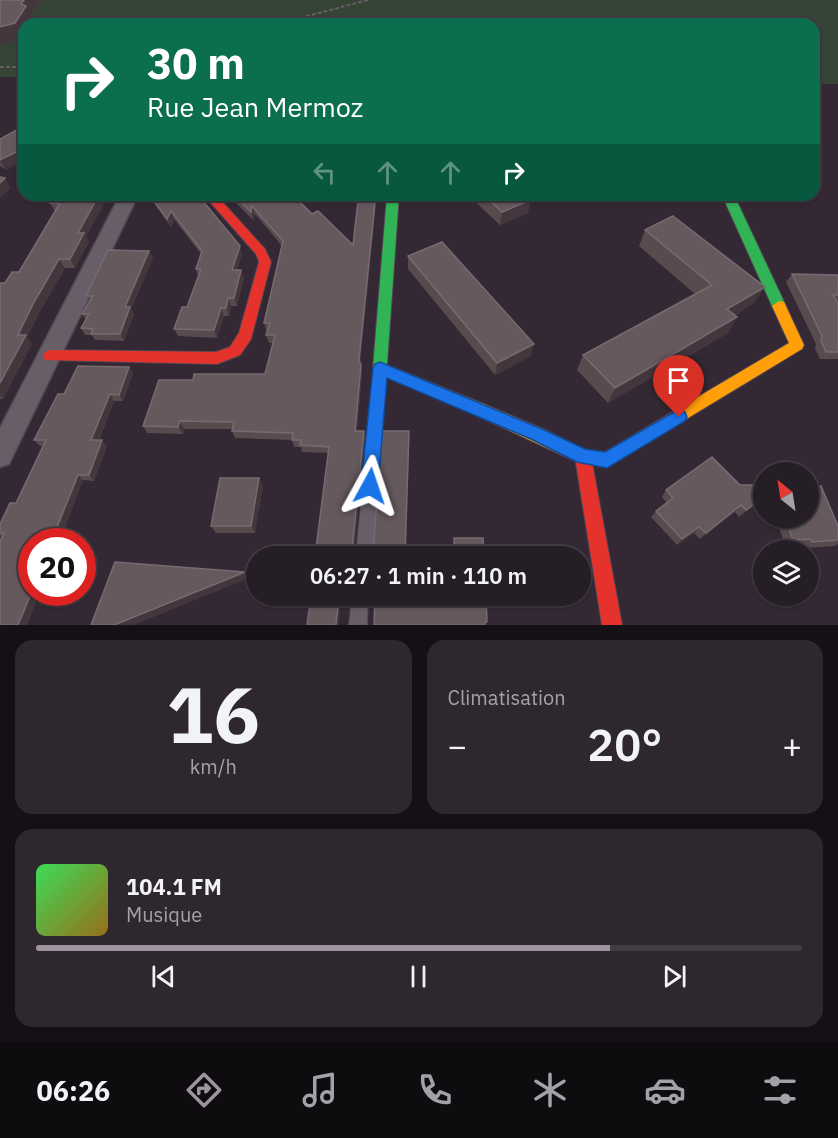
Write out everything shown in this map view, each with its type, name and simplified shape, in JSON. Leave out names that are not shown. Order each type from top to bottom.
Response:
[{"type":"street","points":[[0,455],[126,201]]},
{"type":"street","points":[[50,356],[217,358],[235,351],[246,334],[264,262],[261,252],[215,201]]},
{"type":"street","points":[[393,201],[380,368],[537,434],[583,457],[607,460],[797,345],[731,201]]},
{"type":"street","points":[[583,457],[612,625]]},
{"type":"lane","points":[[365,546],[380,368]]},
{"type":"lane","points":[[357,625],[359,606]]},
{"type":"path","points":[[300,18],[368,0]]},
{"type":"path","points":[[0,67],[18,67]]},
{"type":"green space","points":[[0,0],[838,0],[838,84],[820,84],[820,18],[18,18],[18,77],[0,77]]},
{"type":"building","points":[[0,0],[24,0],[21,4],[26,6],[15,23],[0,27]]},
{"type":"building","points":[[18,129],[18,151],[0,160],[0,139]]},
{"type":"building","points":[[51,201],[96,201],[78,233],[84,233],[70,259],[59,259],[33,304],[18,335],[26,335],[0,383],[0,283],[5,283],[12,272],[19,272],[60,203],[50,203]]},
{"type":"building","points":[[154,201],[203,201],[240,246],[232,270],[241,270],[234,298],[228,298],[226,308],[221,308],[214,330],[174,329],[182,307],[187,307],[201,269],[196,269],[202,251],[171,211],[167,219]]},
{"type":"building","points":[[240,201],[299,201],[312,214],[318,211],[353,245],[358,201],[375,203],[359,360],[361,365],[355,431],[364,431],[352,546],[316,546],[329,447],[300,445],[301,440],[292,440],[293,433],[232,431],[234,422],[180,421],[178,427],[143,426],[159,380],[193,380],[194,374],[265,374],[275,335],[266,335],[270,323],[264,323],[283,241],[252,206],[251,212]]},
{"type":"building","points":[[490,201],[529,201],[502,212]]},
{"type":"building","points":[[673,216],[765,287],[727,309],[737,317],[615,388],[583,355],[712,285],[645,230]]},
{"type":"building","points":[[442,242],[534,344],[497,363],[408,256]]},
{"type":"building","points":[[108,250],[149,251],[125,307],[130,307],[120,334],[91,334],[93,329],[81,328],[89,314],[82,314],[93,296],[86,296]]},
{"type":"building","points":[[792,274],[838,275],[838,295],[833,295],[838,304],[838,352],[826,352],[821,341],[822,336]]},
{"type":"building","points":[[78,366],[129,367],[119,395],[110,394],[91,440],[102,440],[89,475],[78,475],[57,528],[18,528],[18,606],[26,606],[18,625],[0,625],[0,541],[4,533],[0,533],[0,524],[10,503],[16,503],[46,440],[34,440],[58,394],[64,394]]},
{"type":"building","points":[[382,431],[409,431],[405,546],[373,546]]},
{"type":"building","points":[[712,457],[740,485],[753,485],[753,505],[746,510],[741,505],[706,533],[699,527],[682,539],[656,511],[673,498],[666,490]]},
{"type":"building","points":[[220,478],[259,478],[251,526],[211,526]]},
{"type":"building","points":[[819,486],[821,486],[838,526],[838,540],[793,540],[789,528],[819,528]]},
{"type":"building","points":[[454,538],[483,538],[483,546],[454,546]]},
{"type":"building","points":[[115,562],[245,572],[114,625],[91,625]]},
{"type":"building","points":[[310,606],[338,606],[336,625],[307,625]]},
{"type":"building","points":[[375,606],[486,606],[485,625],[374,625]]},
{"type":"traffic: fast","points":[[393,201],[380,368],[481,410]]},
{"type":"traffic: fast","points":[[731,201],[779,306]]},
{"type":"traffic: slow","points":[[481,410],[583,457],[607,460],[797,345],[779,306]]},
{"type":"traffic: jam","points":[[50,356],[217,358],[235,351],[246,335],[265,262],[261,252],[215,201]]},
{"type":"traffic: jam","points":[[583,457],[612,625]]},
{"type":"route","points":[[370,486],[380,368],[537,434],[583,457],[607,460],[679,417]]}]
